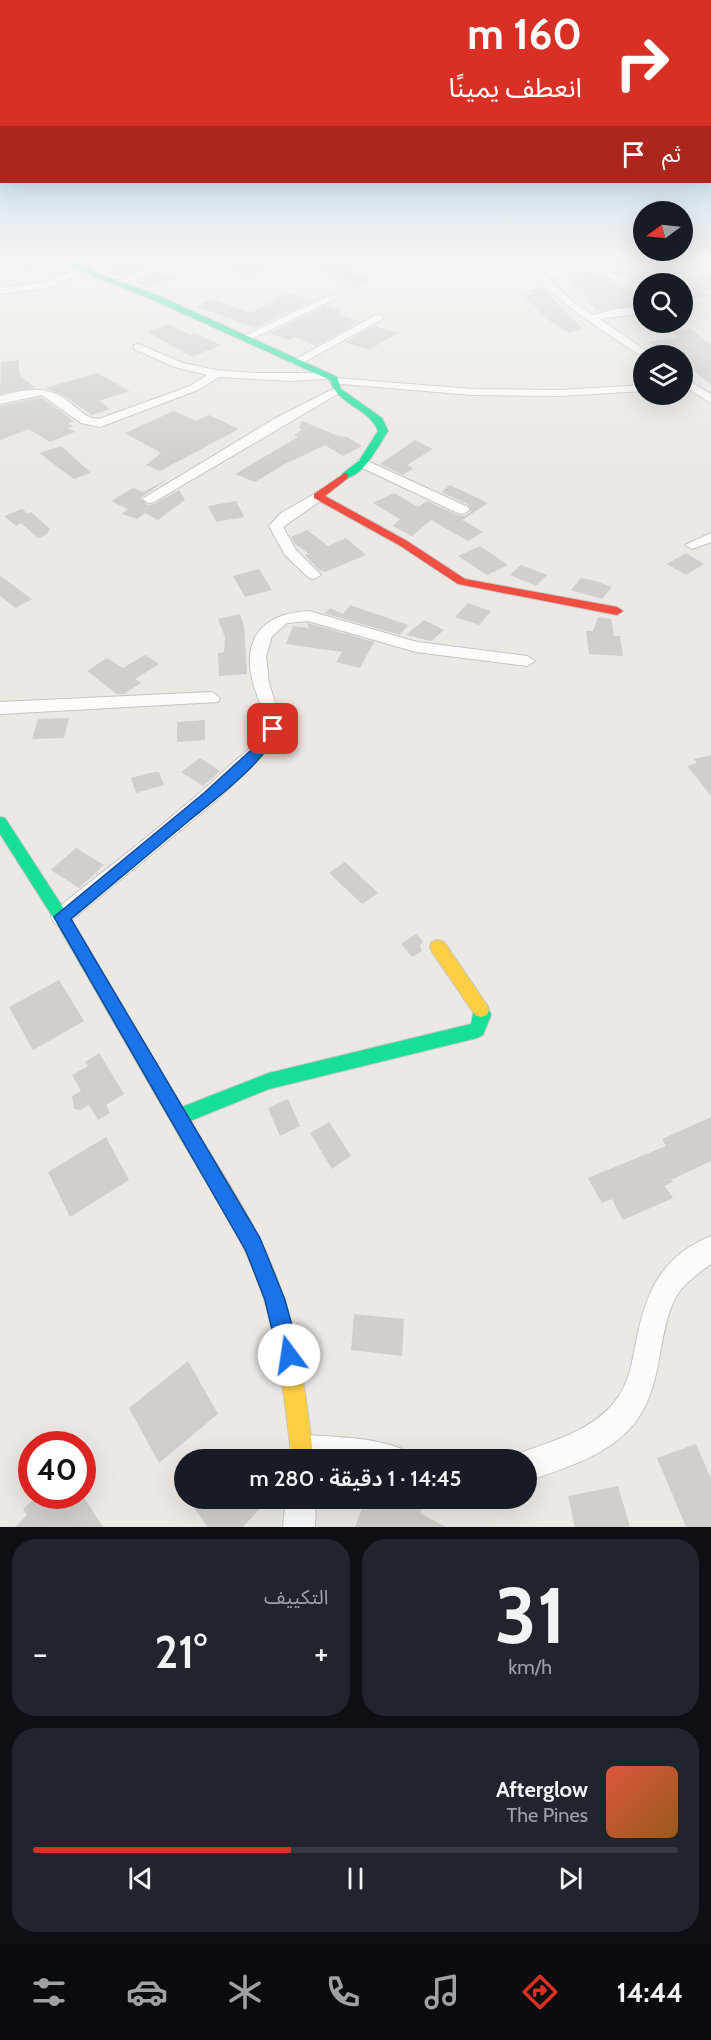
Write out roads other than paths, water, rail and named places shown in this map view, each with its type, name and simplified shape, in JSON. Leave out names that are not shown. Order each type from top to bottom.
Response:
[{"type":"street","points":[[219,328],[333,382],[383,426],[381,438],[363,464],[286,516],[276,526],[290,552],[314,575]]},
{"type":"street","points":[[243,339],[266,328]]},
{"type":"street","points":[[295,363],[358,328]]},
{"type":"street","points":[[605,328],[633,346]]},
{"type":"street","points":[[138,347],[188,368],[333,382],[472,393],[560,393],[633,389]]},
{"type":"street","points":[[0,400],[33,393],[48,393],[85,422],[100,423],[194,387],[220,372]]},
{"type":"street","points":[[149,499],[278,422],[333,382]]},
{"type":"street","points":[[693,388],[711,399]]},
{"type":"street","points":[[363,464],[463,510]]},
{"type":"street","points":[[318,496],[403,543],[462,582],[618,611]]},
{"type":"street","points":[[692,545],[711,537]]},
{"type":"street","points":[[61,917],[208,796],[267,741],[273,729],[258,659],[266,630],[274,622],[295,615],[309,616],[416,647],[527,661]]},
{"type":"street","points":[[0,708],[212,698]]},
{"type":"street","points":[[0,822],[61,917],[253,1245],[275,1300],[289,1355],[303,1449]]},
{"type":"street","points":[[177,1117],[269,1081],[477,1030],[483,1015],[479,1005],[438,947]]},
{"type":"street","points":[[537,1462],[586,1445],[626,1411],[641,1386],[662,1293],[685,1266],[711,1249]]},
{"type":"street","points":[[299,1527],[300,1509]]}]
